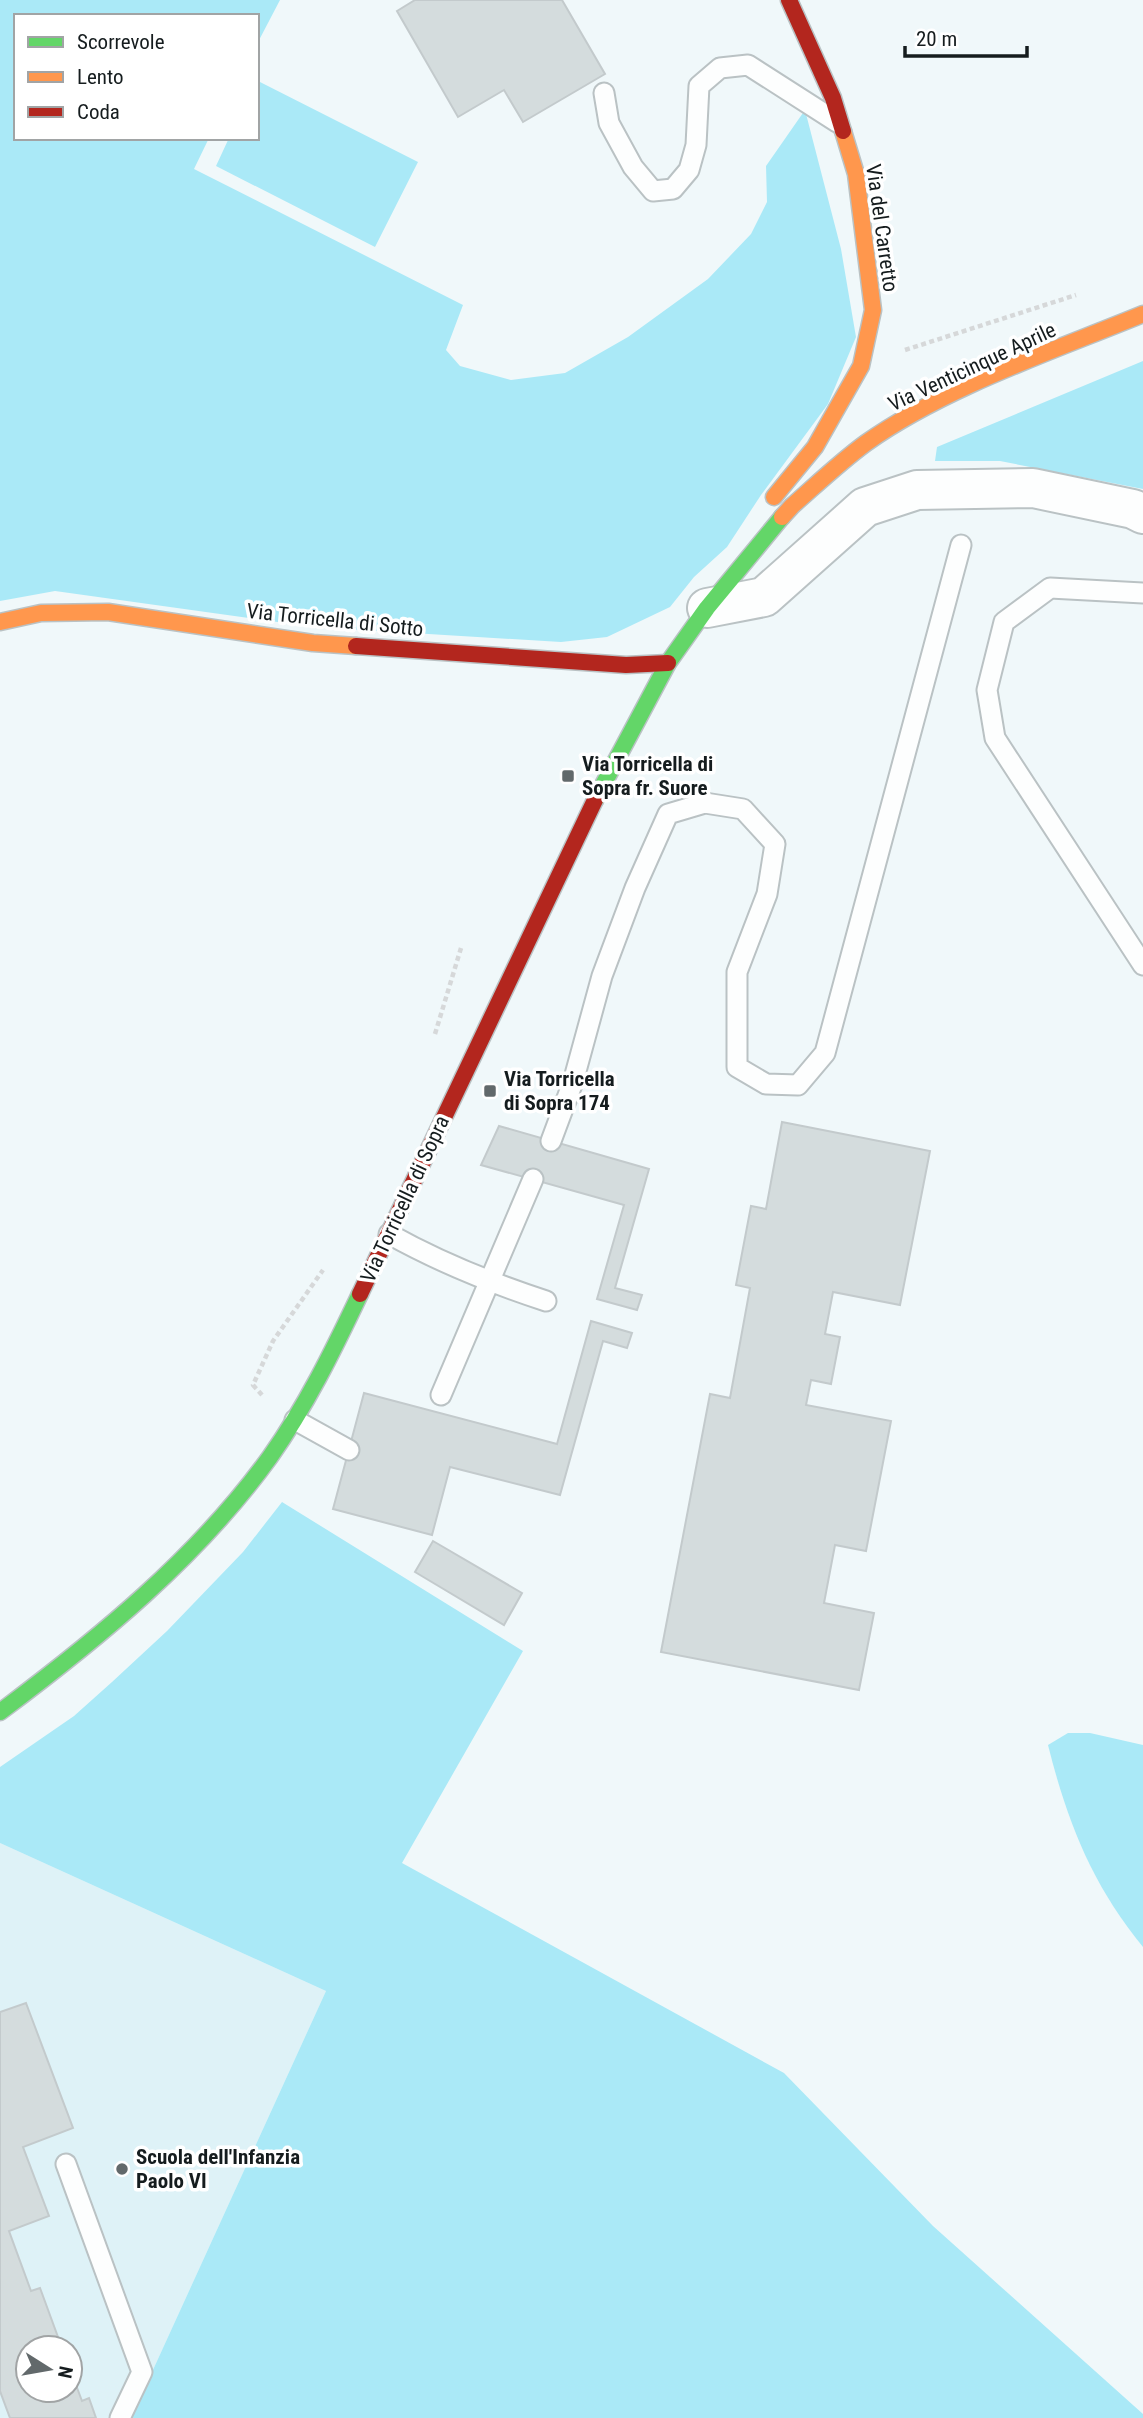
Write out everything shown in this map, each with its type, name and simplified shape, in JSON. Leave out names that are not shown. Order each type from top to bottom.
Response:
[{"type":"street","name":"Via del Carretto","points":[[741,565],[773,498],[815,447],[861,366],[873,310],[856,174],[833,98],[789,0]]},
{"type":"street","name":"Via Venticinque Aprile","points":[[741,565],[792,506],[865,444],[905,419],[963,389],[1143,314]]},
{"type":"street","points":[[707,608],[764,597],[865,508],[917,490],[1033,488],[1133,509],[1143,514]]},
{"type":"street","name":"Via Torricella di Sopra","points":[[0,1712],[117,1621],[174,1569],[239,1497],[295,1420],[328,1362],[580,828],[668,663],[741,565]]},
{"type":"street","name":"Via Torricella di Sotto","points":[[0,622],[41,613],[108,612],[313,643],[626,665],[668,663]]},
{"type":"lane","points":[[604,93],[609,123],[634,167],[653,191],[673,189],[689,170],[696,145],[699,86],[720,68],[748,65],[841,124]]},
{"type":"lane","points":[[551,1141],[573,1082],[602,976],[635,888],[668,814],[705,803],[743,809],[775,844],[766,894],[737,972],[737,1067],[766,1084],[798,1085],[825,1054],[961,545]]},
{"type":"lane","points":[[1143,593],[1050,588],[1004,622],[987,690],[995,738],[1143,965]]},
{"type":"lane","points":[[442,1395],[533,1179]]},
{"type":"lane","points":[[389,1234],[432,1257],[489,1282],[546,1301]]},
{"type":"lane","points":[[295,1420],[349,1450]]},
{"type":"lane","points":[[66,2164],[142,2372],[120,2418]]},
{"type":"path","points":[[861,366],[1078,294]]},
{"type":"path","points":[[434,1038],[461,948]]},
{"type":"path","points":[[295,1420],[271,1405],[253,1385],[273,1341],[326,1266]]},
{"type":"shaded area","points":[[0,0],[280,0],[259,40],[259,14],[14,14],[14,140],[208,140],[194,169],[463,305],[446,350],[460,366],[511,380],[565,373],[628,337],[708,279],[751,234],[767,202],[766,166],[805,110],[841,249],[856,337],[828,404],[761,495],[727,547],[694,577],[670,607],[607,637],[561,642],[314,627],[55,591],[0,601]]},
{"type":"shaded area","points":[[259,82],[418,162],[375,247],[216,166],[228,140],[259,140]]},
{"type":"shaded area","points":[[1143,361],[1143,489],[1000,461],[935,461],[937,447]]},
{"type":"shaded area","points":[[282,1502],[523,1651],[402,1863],[784,2073],[933,2226],[1143,2414],[1143,2418],[131,2418],[326,1991],[0,1843],[0,1767],[74,1716],[167,1631],[243,1552]]},
{"type":"shaded area","points":[[1068,1733],[1090,1733],[1143,1745],[1143,1947],[1109,1900],[1073,1826],[1048,1745]]},
{"type":"shaded area","name":"Scuola dell'Infanzia Paolo VI","points":[[0,1843],[326,1991],[131,2418],[0,2418]]},
{"type":"building","points":[[415,0],[562,0],[605,74],[523,122],[504,90],[458,117],[397,11]]},
{"type":"building","points":[[782,1122],[930,1151],[900,1305],[833,1292],[825,1334],[840,1337],[831,1384],[811,1380],[806,1405],[891,1421],[866,1551],[835,1545],[824,1603],[874,1613],[859,1690],[661,1652],[710,1394],[730,1398],[750,1288],[736,1285],[751,1206],[766,1209]]},
{"type":"building","points":[[499,1126],[649,1169],[615,1288],[642,1295],[637,1310],[597,1299],[624,1205],[481,1165]]},
{"type":"building","points":[[591,1321],[632,1333],[627,1348],[603,1341],[560,1495],[450,1467],[432,1535],[333,1509],[364,1393],[557,1444]]},
{"type":"building","points":[[433,1541],[522,1593],[504,1625],[415,1572]]},
{"type":"building","points":[[26,2003],[73,2128],[23,2147],[49,2216],[9,2231],[31,2291],[40,2288],[57,2334],[14,2334],[14,2404],[84,2404],[84,2400],[89,2398],[96,2418],[10,2418],[0,2391],[0,2012]]},
{"type":"traffic: fast","points":[[595,800],[668,663],[707,608],[782,517]]},
{"type":"traffic: fast","points":[[0,1712],[74,1655],[145,1595],[179,1563],[242,1494],[270,1457],[307,1398],[360,1294]]},
{"type":"traffic: slow","points":[[774,497],[815,447],[861,366],[873,310],[856,174],[843,131]]},
{"type":"traffic: slow","points":[[782,517],[866,443],[930,404],[1000,371],[1143,314]]},
{"type":"traffic: slow","points":[[0,622],[41,613],[108,612],[313,643],[356,646]]},
{"type":"traffic: jam","points":[[789,0],[833,98],[843,131]]},
{"type":"traffic: jam","points":[[356,646],[626,665],[668,663]]},
{"type":"traffic: jam","points":[[360,1294],[595,800]]},
{"type":"place","name":"Via Torricella di Sopra fr. Suore","points":[[568,776]]},
{"type":"place","name":"Via Torricella di Sopra 174","points":[[490,1091]]},
{"type":"place","name":"Scuola dell'Infanzia Paolo VI","points":[[122,2169]]}]
